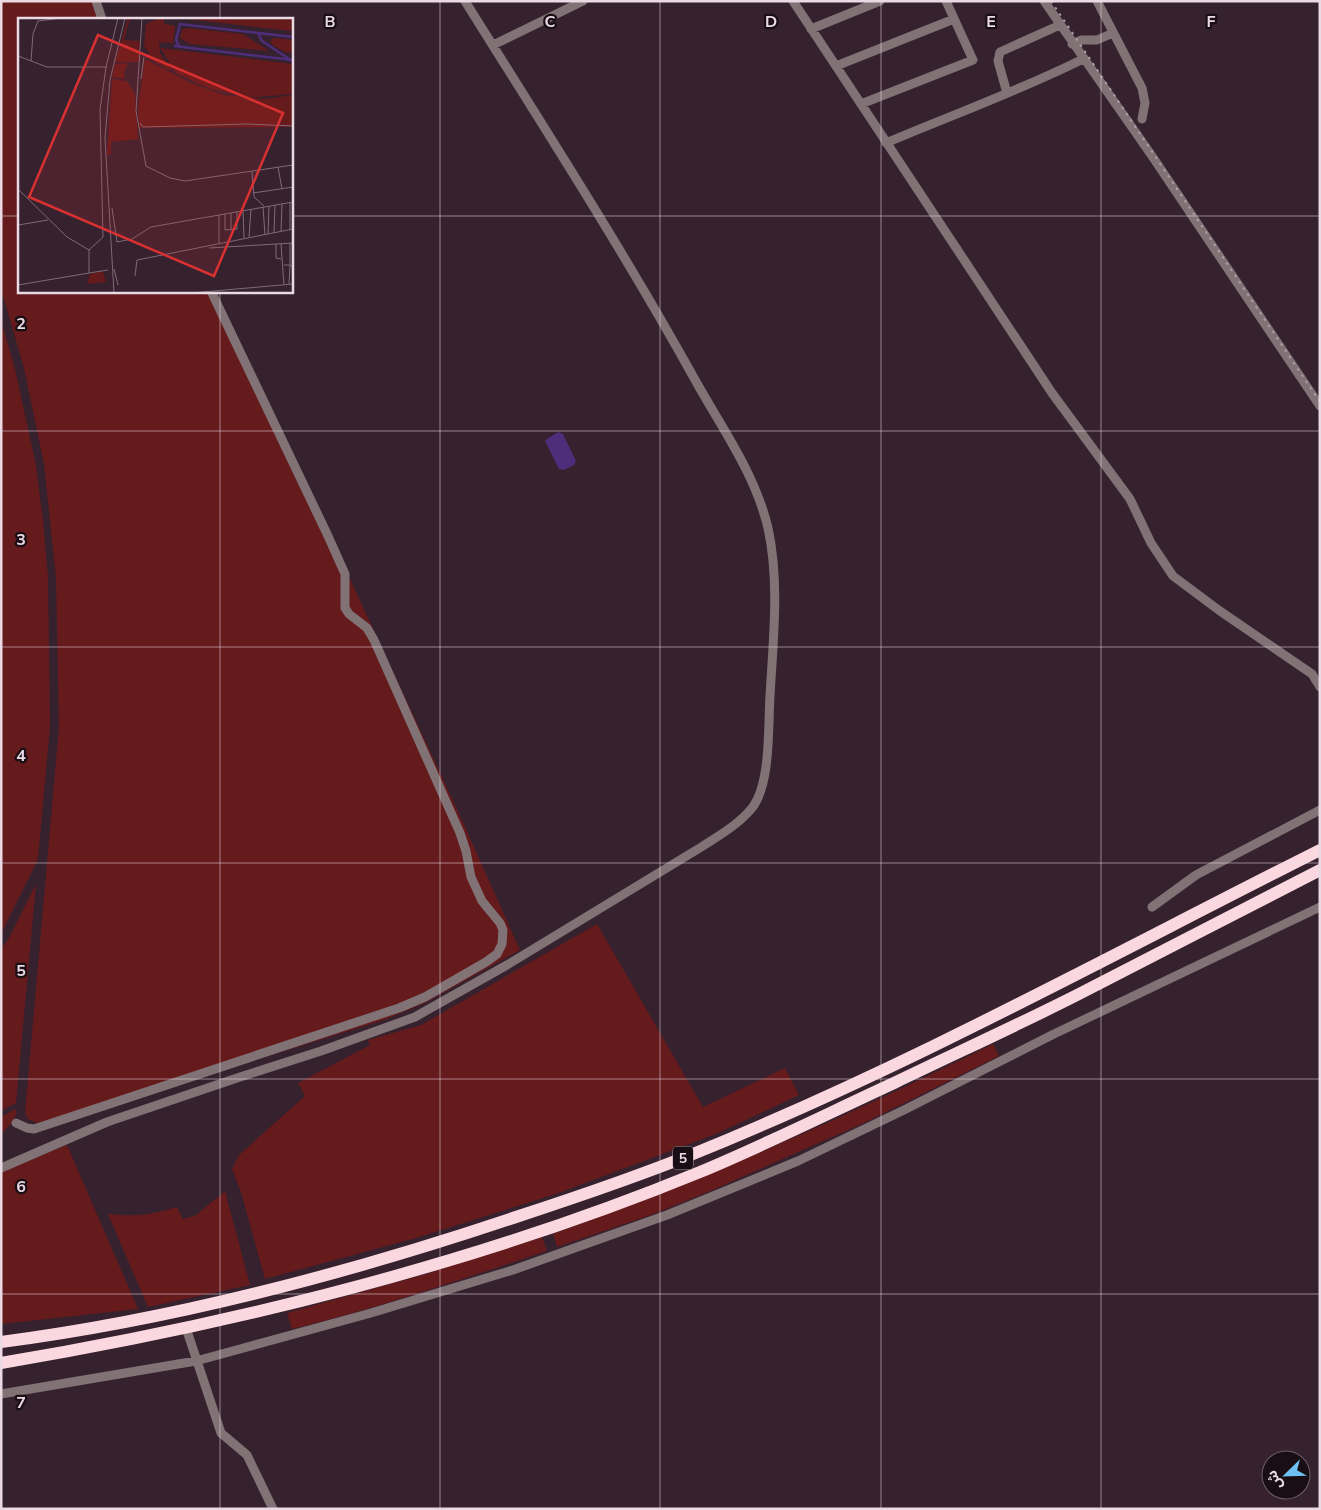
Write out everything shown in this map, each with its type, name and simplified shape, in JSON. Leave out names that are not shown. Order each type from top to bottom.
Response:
[{"type":"highway","name":"5","points":[[1,1342],[149,1318],[276,1289],[444,1241],[547,1207],[690,1155],[798,1109],[928,1048],[1177,924],[1320,850]]},
{"type":"highway","name":"5","points":[[1,1363],[186,1328],[282,1306],[450,1260],[558,1225],[699,1172],[810,1123],[1080,994],[1320,870]]},
{"type":"street","points":[[96,1],[102,18]]},
{"type":"street","points":[[1,1168],[107,1122],[321,1051],[415,1017],[507,965],[703,846],[732,826],[753,807],[760,790],[767,762],[775,594],[768,530],[761,505],[750,477],[733,444],[652,303],[584,188],[465,1]]},
{"type":"street","points":[[493,45],[583,1]]},
{"type":"street","points":[[793,1],[1052,394],[1130,500],[1151,544],[1173,576],[1220,612],[1312,674],[1320,687]]},
{"type":"street","points":[[812,29],[880,1]]},
{"type":"street","points":[[861,104],[973,60],[946,1]]},
{"type":"street","points":[[1044,1],[1072,44],[1152,156],[1320,406]]},
{"type":"street","points":[[1097,1],[1142,88],[1145,104],[1142,119]]},
{"type":"street","points":[[836,66],[954,19]]},
{"type":"street","points":[[1007,93],[998,61],[1000,52],[1060,25]]},
{"type":"street","points":[[1072,44],[1081,40],[1097,40],[1113,33]]},
{"type":"street","points":[[886,143],[1038,82],[1083,59]]},
{"type":"street","points":[[16,1123],[34,1129],[399,1008],[425,997],[486,962],[497,954],[502,944],[503,930],[500,923],[482,900],[471,877],[460,833],[374,640],[367,628],[349,614],[345,608],[344,574],[332,544],[211,292]]},
{"type":"street","points":[[1152,908],[1196,875],[1320,810]]},
{"type":"street","points":[[1,1394],[196,1361],[370,1313],[504,1273],[667,1215],[798,1161],[1054,1034],[1320,907]]},
{"type":"street","points":[[186,1328],[221,1433],[247,1455],[273,1509]]},
{"type":"shaded area","points":[[1,1],[100,1],[106,18],[18,18],[18,292],[216,292],[461,818],[520,950],[425,1003],[384,1020],[162,1089],[37,1123],[28,1119],[25,1113],[59,727],[56,577],[44,464],[24,368],[1,289]]},
{"type":"shaded area","points":[[1,320],[15,369],[36,465],[43,521],[48,577],[50,727],[38,859],[1,934]]},
{"type":"shaded area","points":[[558,432],[563,434],[576,461],[574,465],[564,470],[559,469],[545,441]]},
{"type":"shaded area","points":[[36,884],[16,1103],[1,1111],[1,949],[9,938]]},
{"type":"shaded area","points":[[597,924],[703,1107],[785,1068],[799,1095],[716,1134],[556,1194],[416,1238],[265,1279],[241,1192],[232,1169],[239,1155],[305,1096],[298,1083],[370,1045],[368,1040],[421,1025]]},
{"type":"shaded area","points":[[993,1044],[999,1056],[864,1123],[708,1192],[651,1215],[557,1247],[553,1234],[745,1159],[856,1110]]},
{"type":"shaded area","points":[[15,1109],[17,1112],[12,1123],[1,1134],[1,1117]]},
{"type":"shaded area","points":[[67,1145],[138,1309],[1,1324],[1,1171]]},
{"type":"shaded area","points":[[225,1191],[250,1285],[148,1307],[108,1214],[143,1215],[177,1207],[183,1219],[195,1216]]},
{"type":"shaded area","points":[[542,1237],[547,1251],[389,1302],[292,1329],[287,1313],[426,1274]]},
{"type":"railway","points":[[1051,1],[1320,402]]}]
